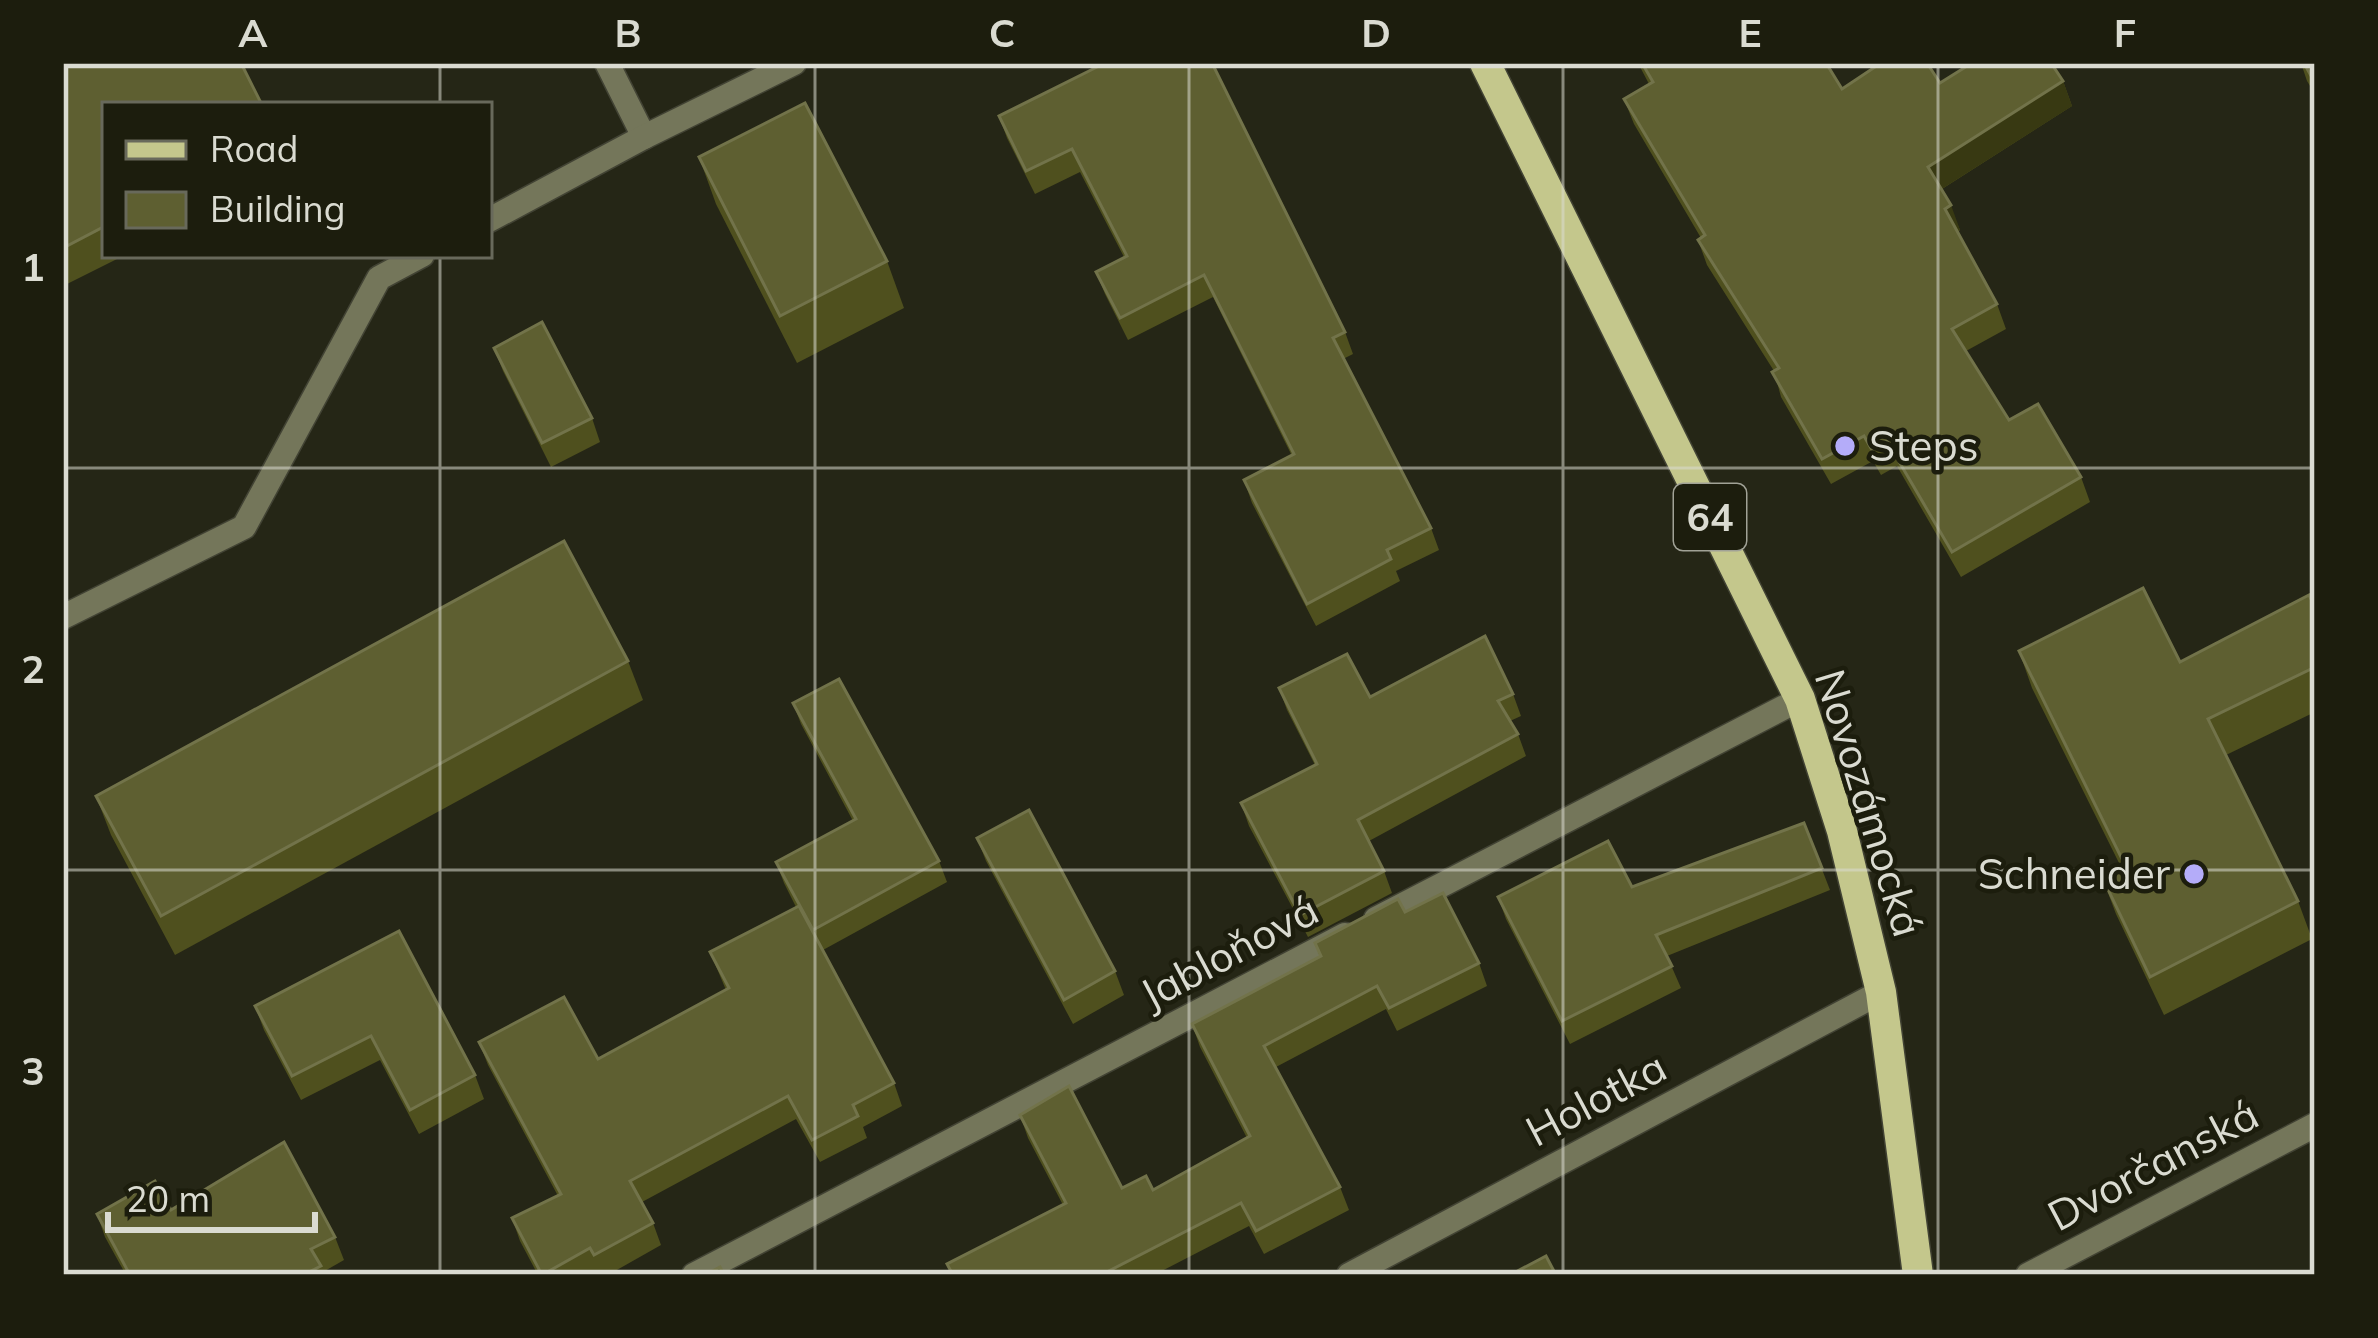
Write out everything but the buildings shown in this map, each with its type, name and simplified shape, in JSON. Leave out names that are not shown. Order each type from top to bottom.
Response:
[{"type":"main road","name":"Novozámocká","points":[[1485,63],[1800,699],[1842,831],[1881,992],[1918,1275]]},
{"type":"street","points":[[607,63],[644,137]]},
{"type":"street","points":[[492,218],[794,63]]},
{"type":"street","points":[[63,617],[244,527],[380,278],[417,258]]},
{"type":"street","name":"Jabloňová","points":[[694,1275],[1800,699]]},
{"type":"street","name":"Holotka","points":[[1349,1275],[1881,992]]},
{"type":"street","name":"Dvorčanská","points":[[2028,1275],[2315,1125]]},
{"type":"place","name":"Steps","points":[[1845,446]]},
{"type":"place","name":"Schneider","points":[[2194,874]]}]
